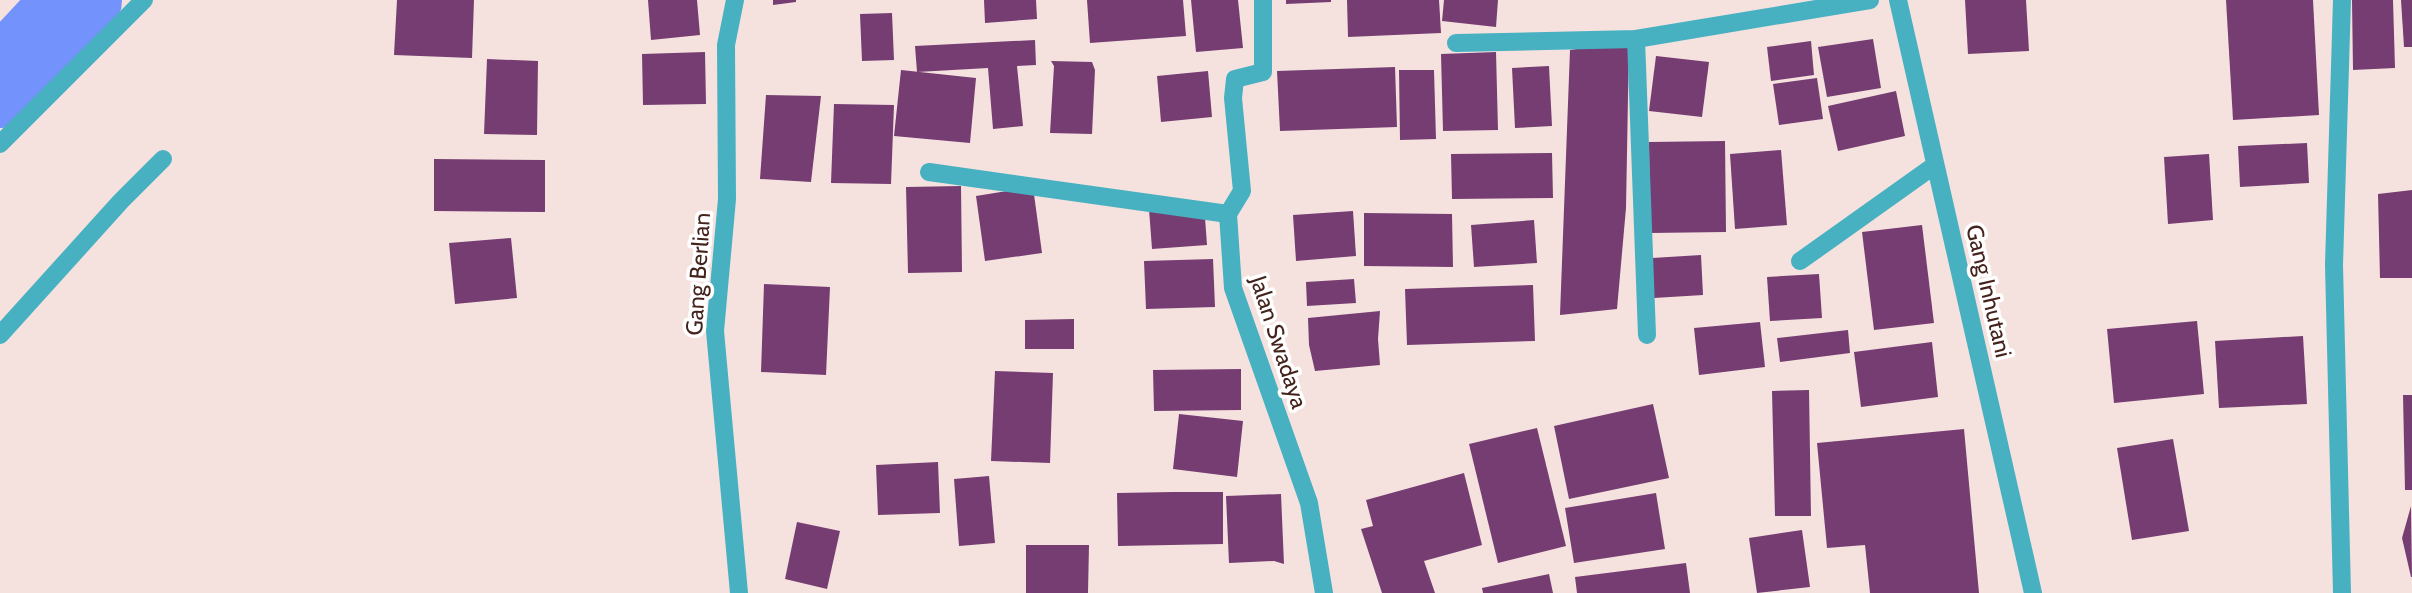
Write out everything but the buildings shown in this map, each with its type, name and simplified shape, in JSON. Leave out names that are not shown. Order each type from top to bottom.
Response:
[{"type":"street","points":[[0,144],[144,0]]},
{"type":"street","name":"Gang Berlian","points":[[735,0],[726,45],[727,199],[715,331],[739,593]]},
{"type":"street","name":"Jalan Swadaya","points":[[1263,0],[1263,72],[1235,79],[1233,99],[1242,191],[1228,214],[1233,288],[1309,503],[1324,593]]},
{"type":"street","points":[[1456,43],[1636,39],[1870,0]]},
{"type":"street","name":"Gang Inhutani","points":[[1898,0],[2033,593]]},
{"type":"street","points":[[2342,0],[2334,265],[2342,593]]},
{"type":"street","points":[[1636,39],[1647,335]]},
{"type":"street","points":[[0,335],[121,201],[163,159]]},
{"type":"street","points":[[1800,261],[1935,165]]},
{"type":"street","points":[[929,172],[1228,214]]},
{"type":"waterway","points":[[0,85],[79,0]]}]
